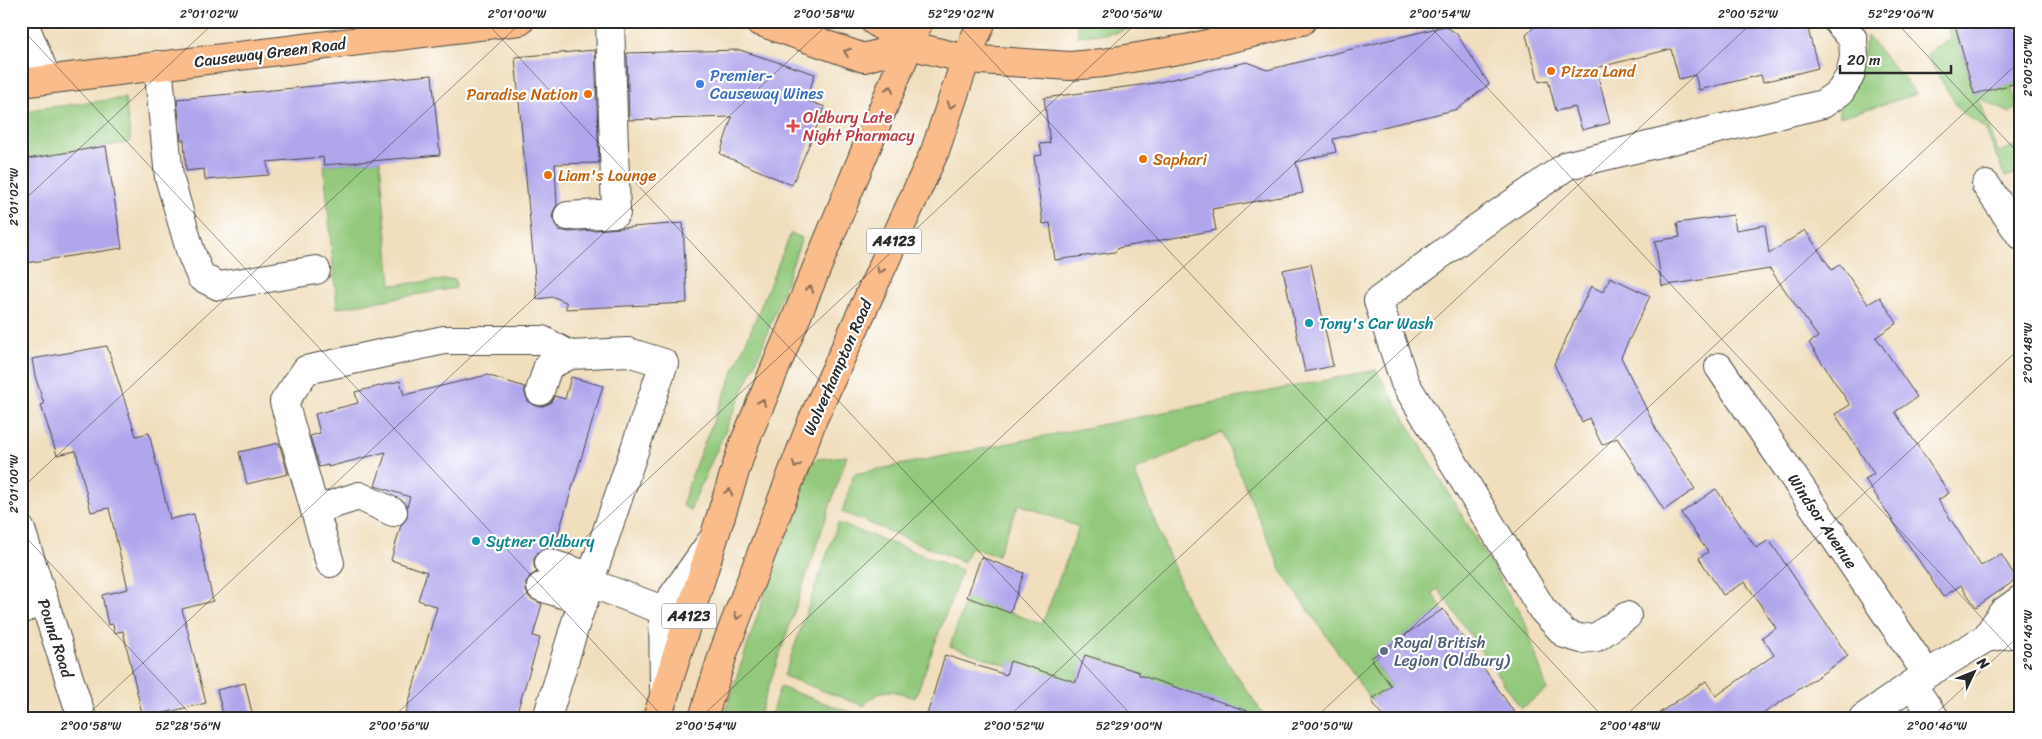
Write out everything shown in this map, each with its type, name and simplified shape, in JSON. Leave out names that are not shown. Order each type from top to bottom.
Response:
[{"type":"main road","name":"Causeway Green Road","points":[[34,81],[520,21]]},
{"type":"main road","points":[[758,21],[811,32],[864,58],[914,33]]},
{"type":"main road","points":[[874,21],[914,33],[966,59],[1070,66],[1103,63],[1190,48],[1302,21]]},
{"type":"main road","name":"Wolverhampton Road","points":[[703,718],[724,651],[813,419],[935,151],[966,59],[982,21]]},
{"type":"main road","name":"A4123","points":[[660,707],[743,446],[791,334],[914,33]]},
{"type":"street","points":[[23,21],[34,81]]},
{"type":"street","points":[[568,216],[616,213],[610,21]]},
{"type":"street","points":[[1627,616],[1597,637],[1582,639],[1564,634],[1542,609],[1405,383],[1378,301],[1467,235],[1568,165],[1823,104],[1840,92],[1850,76],[1854,57],[1853,39],[1837,21]]},
{"type":"street","points":[[158,65],[169,177],[190,253],[201,277],[219,286],[316,270]]},
{"type":"street","points":[[1986,184],[2021,236]]},
{"type":"street","points":[[330,563],[284,402],[306,370],[444,340],[542,340],[570,355]]},
{"type":"street","points":[[540,391],[548,366],[570,355],[628,352],[664,362],[588,587],[547,718]]},
{"type":"street","name":"Windsor Avenue","points":[[1719,367],[1920,680],[1934,718]]},
{"type":"street","points":[[315,510],[359,496],[393,512]]},
{"type":"street","name":"Pound Road","points":[[21,530],[33,605],[82,718]]},
{"type":"street","points":[[660,707],[664,610],[714,537]]},
{"type":"street","points":[[545,575],[664,610]]},
{"type":"street","points":[[1986,638],[2003,612],[2021,599]]},
{"type":"street","points":[[1863,718],[1986,638],[2015,633],[2021,634]]},
{"type":"green space","points":[[1077,21],[1132,21],[1132,28],[1115,33],[1078,36]]},
{"type":"green space","points":[[1947,21],[1954,21],[1974,94],[2021,82],[2021,86],[2012,88],[2017,106],[2010,113],[1979,98],[1998,152],[2021,145],[2021,172],[2005,177],[1985,128],[1960,111],[1926,55],[1950,38]]},
{"type":"green space","points":[[1867,36],[1917,94],[1840,117],[1839,108],[1863,58]]},
{"type":"green space","points":[[125,98],[131,142],[21,160],[23,117],[35,109]]},
{"type":"green space","points":[[380,160],[391,285],[455,279],[456,288],[337,308],[324,165]]},
{"type":"green space","points":[[791,233],[802,238],[761,350],[690,510],[682,505],[698,458]]},
{"type":"green space","points":[[1376,370],[1525,622],[1547,690],[1521,708],[1438,589],[1432,593],[1443,609],[1371,658],[1391,686],[1371,700],[1282,572],[1222,432],[1134,471],[1191,609],[1266,718],[1203,718],[1133,694],[1139,672],[1085,655],[1076,682],[1009,666],[950,646],[967,597],[1042,624],[1079,527],[1019,504],[997,556],[970,547],[964,562],[842,512],[854,474]]},
{"type":"green space","points":[[847,456],[758,718],[723,718],[808,465],[817,459]]},
{"type":"green space","points":[[838,523],[962,570],[915,698],[894,691],[888,691],[876,695],[864,706],[784,676]]},
{"type":"green space","points":[[780,687],[861,716],[861,718],[770,718]]},
{"type":"building","points":[[1550,21],[1806,21],[1818,68],[1763,82],[1761,75],[1699,90],[1695,75],[1679,79],[1671,49],[1596,68],[1610,123],[1582,130],[1575,107],[1556,111],[1548,80],[1539,82],[1526,35],[1536,25]]},
{"type":"building","points":[[1954,21],[2016,21],[2021,40],[2021,82],[1974,94]]},
{"type":"building","name":"Saphari","points":[[1445,26],[1456,33],[1489,84],[1458,109],[1333,139],[1336,152],[1296,162],[1303,193],[1212,209],[1216,230],[1118,248],[1115,252],[1055,260],[1050,223],[1043,224],[1034,156],[1042,155],[1040,144],[1050,143],[1044,98],[1155,83],[1247,62],[1267,70]]},
{"type":"building","points":[[595,50],[599,163],[555,164],[557,205],[552,216],[559,230],[569,232],[683,223],[687,303],[566,309],[566,302],[554,297],[537,299],[515,57]]},
{"type":"building","points":[[740,50],[815,74],[806,100],[825,107],[792,185],[720,154],[732,117],[629,120],[627,53]]},
{"type":"building","points":[[432,75],[440,155],[324,165],[323,157],[267,162],[269,175],[205,180],[204,169],[186,171],[184,140],[181,140],[177,99]]},
{"type":"building","points":[[106,146],[122,248],[26,263],[21,236],[21,160]]},
{"type":"building","points":[[1733,215],[1736,230],[1765,225],[1769,254],[1805,230],[1832,270],[1840,264],[1868,304],[1880,297],[1897,323],[1876,337],[1917,397],[1895,412],[1949,493],[1938,500],[1981,566],[2001,554],[2017,579],[1976,607],[1961,585],[1943,597],[1865,479],[1874,474],[1835,414],[1850,405],[1809,343],[1818,337],[1770,269],[1662,286],[1655,241],[1680,237],[1677,223]]},
{"type":"building","name":"Tony's Car Wash","points":[[1311,264],[1333,366],[1305,372],[1283,270]]},
{"type":"building","points":[[1610,277],[1650,296],[1621,357],[1658,433],[1695,489],[1664,510],[1617,438],[1602,445],[1589,418],[1582,422],[1554,364],[1591,286],[1603,292]]},
{"type":"building","points":[[107,346],[136,436],[149,433],[170,519],[194,514],[213,601],[182,609],[206,703],[143,718],[123,631],[114,633],[113,624],[108,625],[102,595],[128,589],[109,508],[91,512],[76,451],[57,455],[41,405],[44,404],[32,359]]},
{"type":"building","name":"Sytner Oldbury","points":[[487,375],[525,387],[528,401],[536,406],[550,403],[555,396],[565,399],[571,377],[603,386],[554,548],[545,548],[538,552],[534,559],[534,566],[537,572],[530,576],[526,583],[526,591],[529,597],[542,604],[533,636],[540,638],[515,718],[404,718],[437,607],[418,600],[427,572],[391,560],[401,525],[407,518],[407,506],[410,497],[375,486],[386,452],[328,467],[328,465],[319,467],[310,436],[320,433],[315,414],[358,403],[355,392],[400,381],[404,395]]},
{"type":"building","points":[[279,443],[288,474],[247,484],[239,452]]},
{"type":"building","points":[[1716,489],[1756,548],[1769,540],[1848,656],[1757,718],[1652,718],[1706,681],[1716,696],[1774,655],[1762,637],[1776,628],[1745,582],[1723,595],[1699,558],[1708,552],[1681,513]]},
{"type":"building","points":[[981,557],[1024,573],[1010,613],[967,597]]},
{"type":"building","points":[[1443,609],[1518,718],[1384,718],[1371,700],[1391,686],[1371,658]]},
{"type":"building","points":[[945,655],[1006,675],[1010,661],[1076,682],[1085,655],[1251,712],[1250,718],[926,718]]},
{"type":"building","points":[[245,683],[252,713],[234,718],[224,718],[217,690]]},
{"type":"place","name":"Pizza Land","points":[[1551,71]]},
{"type":"place","name":"Premier- Causeway Wines","points":[[700,84]]},
{"type":"place","name":"Paradise Nation","points":[[588,94]]},
{"type":"place","name":"Oldbury Late Night Pharmacy","points":[[793,126]]},
{"type":"place","name":"Saphari","points":[[1143,159]]},
{"type":"place","name":"Liam's Lounge","points":[[548,175]]},
{"type":"place","name":"Tony's Car Wash","points":[[1309,323]]},
{"type":"place","name":"Sytner Oldbury","points":[[476,541]]},
{"type":"place","name":"Royal British Legion (Oldbury)","points":[[1384,651]]}]
